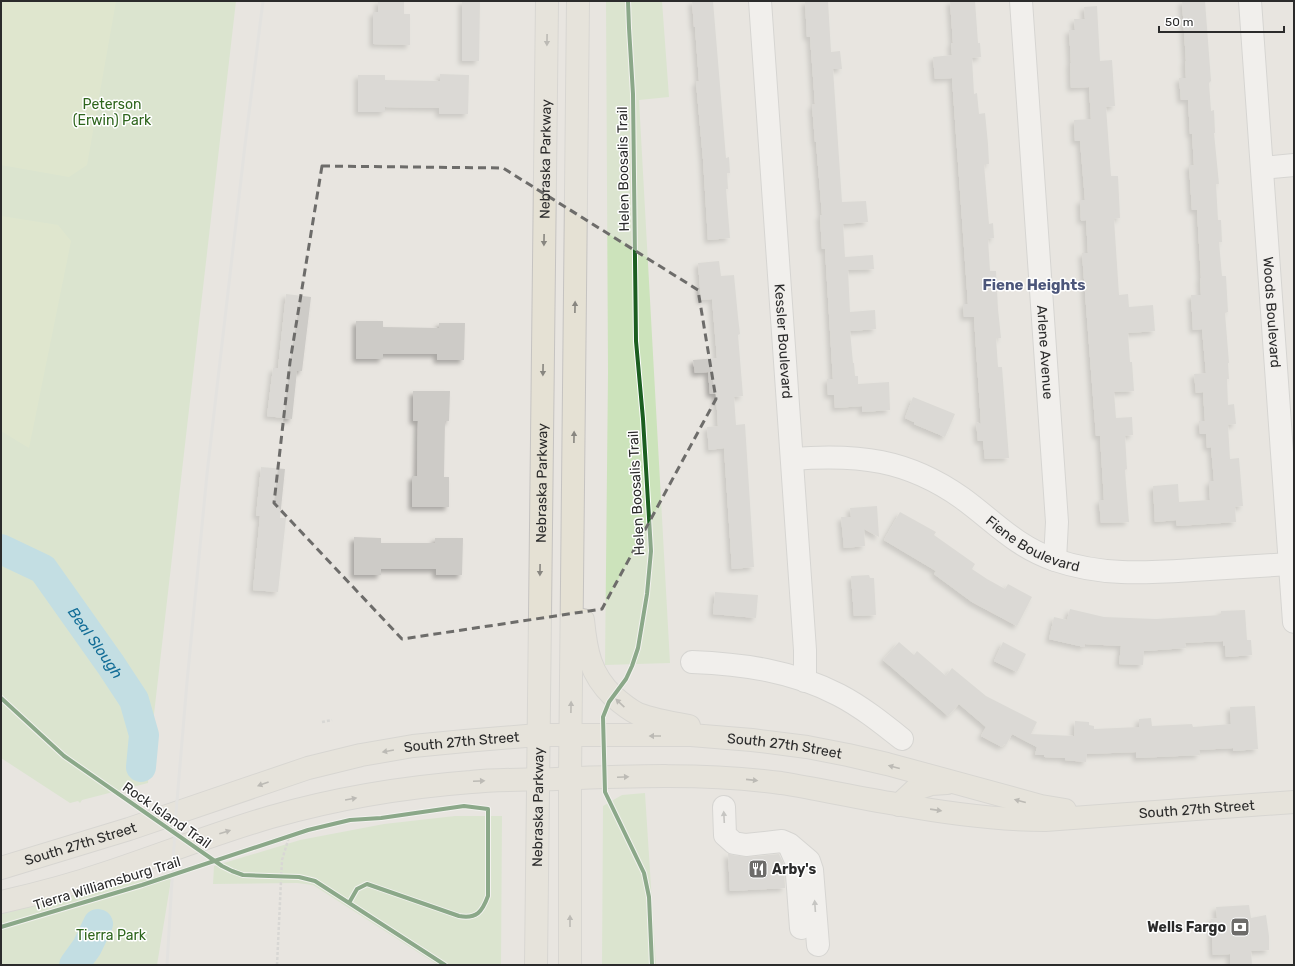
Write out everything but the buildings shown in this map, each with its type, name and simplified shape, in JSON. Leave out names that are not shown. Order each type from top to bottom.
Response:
[{"type":"main road","name":"Nebraska Parkway","points":[[536,965],[547,1]]},
{"type":"main road","points":[[570,965],[570,778],[578,1]]},
{"type":"main road","points":[[573,461],[583,620],[588,656],[594,673],[603,687],[624,707],[638,714],[736,738]]},
{"type":"main road","name":"South 27th Street","points":[[1,868],[129,830],[308,768],[361,755],[413,746],[538,735],[691,735],[736,738],[807,747],[848,755],[1041,806],[1099,816]]},
{"type":"main road","name":"South 27th Street","points":[[1,902],[109,872],[257,822],[329,803],[424,787],[472,782],[662,775],[721,777],[795,785],[899,805],[1009,820],[1045,820],[1294,802]]},
{"type":"main road","points":[[899,805],[916,789],[931,784],[952,782]]},
{"type":"street","name":"Kessler Boulevard","points":[[760,1],[805,650],[805,681]]},
{"type":"street","name":"Arlene Avenue","points":[[1021,1],[1057,522],[1055,560]]},
{"type":"street","name":"Woods Boulevard","points":[[1250,1],[1294,622]]},
{"type":"street","points":[[1262,168],[1294,166]]},
{"type":"street","name":"Fiene Boulevard","points":[[792,459],[836,457],[858,458],[888,463],[909,470],[928,478],[962,498],[1013,539],[1029,549],[1055,560],[1093,570],[1133,573],[1290,564]]},
{"type":"street","points":[[692,662],[745,666],[777,672],[805,681],[852,702],[902,739]]},
{"type":"street","points":[[724,806],[725,835],[734,843],[746,845],[782,842],[789,844],[809,861],[812,870],[818,945]]},
{"type":"street","points":[[789,844],[796,861],[801,928]]},
{"type":"path","points":[[322,722],[332,720]]},
{"type":"path","points":[[282,839],[295,835]]},
{"type":"path","points":[[277,965],[282,860],[289,837]]},
{"type":"path","points":[[275,876],[283,876]]},
{"type":"highlighted area","points":[[322,166],[503,168],[698,290],[716,399],[602,609],[402,639],[274,503],[290,362]]},
{"type":"green space","name":"Peterson (Erwin) Park","points":[[1,1],[236,1],[150,749],[148,783],[82,800],[80,803],[78,801],[70,803],[1,758]]},
{"type":"green space","points":[[1,1],[116,1],[87,165],[69,177],[1,165]]},
{"type":"green space","points":[[606,1],[662,1],[669,97],[639,100],[670,663],[605,665],[608,373]]},
{"type":"green space","points":[[1,216],[58,225],[71,241],[29,448],[1,431]]},
{"type":"green space","points":[[645,793],[656,965],[602,965],[603,806],[622,795]]},
{"type":"green space","points":[[455,816],[502,816],[501,965],[438,965],[313,885],[297,883],[213,884],[214,866],[300,840],[384,824]]},
{"type":"green space","name":"Tierra Park","points":[[172,874],[157,965],[1,965],[1,908]]},
{"type":"waterway","name":"Beal Slough","points":[[1,549],[43,569],[134,700],[144,735],[141,767]]},
{"type":"waterway","name":"Beal Slough","points":[[74,965],[87,947],[98,924]]},
{"type":"railway","points":[[167,965],[176,813],[207,474],[263,1]]},
{"type":"cycle path","name":"Helen Boosalis Trail","points":[[628,1],[633,94],[636,341],[643,419],[651,551],[647,594],[638,648],[626,679],[609,702],[603,717],[605,792],[644,873],[649,897],[652,965]]},
{"type":"cycle path","name":"Rock Island Trail","points":[[1,698],[64,756],[222,866],[243,875],[299,877],[315,881],[445,965]]},
{"type":"cycle path","name":"Tierra Williamsburg Trail","points":[[1,927],[142,885],[308,830],[350,820],[381,818],[464,806],[488,809],[488,896],[478,913],[465,917],[459,916],[367,884],[357,889],[349,903]]},
{"type":"place","name":"Arby's","points":[[758,869]]},
{"type":"place","name":"Wells Fargo","points":[[1240,927]]},
{"type":"district","name":"Fiene Heights","points":[[1034,285]]}]
